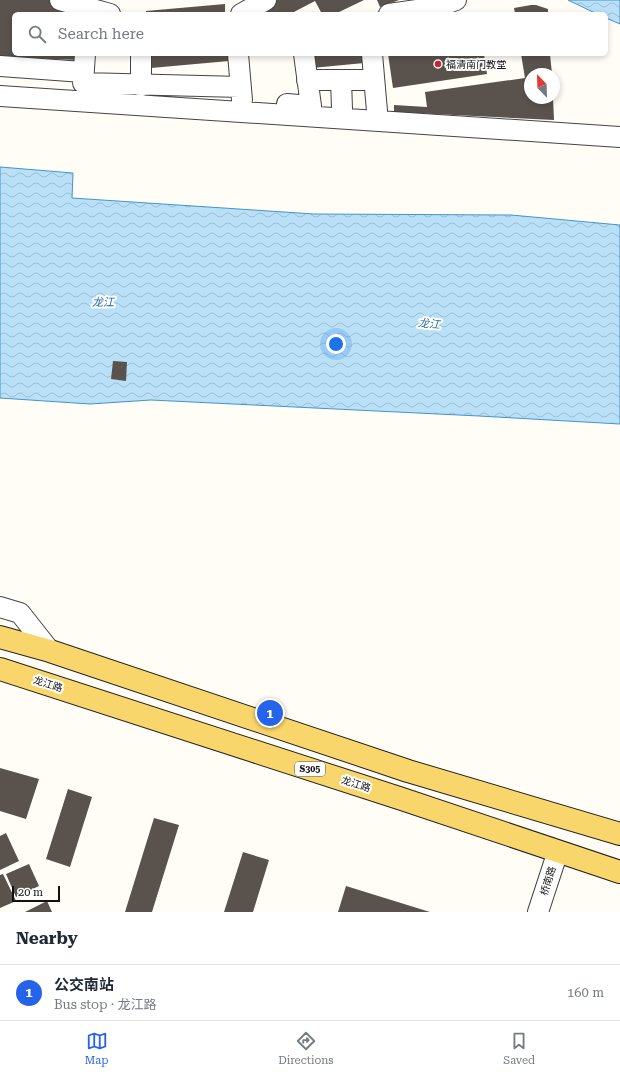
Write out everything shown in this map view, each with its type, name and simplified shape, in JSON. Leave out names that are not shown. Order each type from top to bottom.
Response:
[{"type":"main road","points":[[0,637],[50,651],[408,771],[620,834]]},
{"type":"main road","name":"龙江路","points":[[0,669],[399,798],[620,872]]},
{"type":"street","points":[[60,0],[103,12]]},
{"type":"street","points":[[246,12],[266,0]]},
{"type":"street","points":[[403,12],[437,7],[456,0]]},
{"type":"street","points":[[141,56],[141,86]]},
{"type":"street","points":[[238,56],[242,101],[311,106],[304,56]]},
{"type":"street","points":[[372,56],[376,111]]},
{"type":"street","points":[[0,66],[84,63],[83,83],[141,86],[241,87]]},
{"type":"street","points":[[307,80],[374,80]]},
{"type":"street","points":[[340,80],[342,109]]},
{"type":"street","points":[[0,96],[620,137]]},
{"type":"street","points":[[0,608],[20,614],[50,651]]},
{"type":"street","name":"桥南路","points":[[538,912],[558,851]]},
{"type":"water","points":[[568,0],[620,0],[620,24],[608,19],[608,12],[593,12]]},
{"type":"water","name":"龙江","points":[[0,167],[73,173],[72,198],[314,214],[511,215],[620,225],[620,424],[151,400],[90,404],[0,398]]},
{"type":"building","points":[[0,0],[93,0],[118,7],[117,12],[12,12],[12,56],[79,56],[79,60],[0,57]]},
{"type":"building","points":[[255,0],[364,0],[339,12],[321,12],[315,1],[294,12],[261,12]]},
{"type":"building","points":[[377,0],[399,0],[380,7]]},
{"type":"building","points":[[225,4],[225,12],[146,11]]},
{"type":"building","points":[[536,5],[548,9],[548,12],[515,12],[514,8]]},
{"type":"building","points":[[150,56],[229,56],[229,61],[151,68]]},
{"type":"building","points":[[311,56],[363,56],[364,63],[312,68]]},
{"type":"building","name":"福清南门教堂","points":[[388,56],[484,56],[487,74],[393,88]]},
{"type":"building","points":[[521,56],[550,56],[551,68],[524,68],[524,72]]},
{"type":"building","points":[[524,78],[524,104],[553,104],[554,120],[394,112],[394,105],[427,107],[425,92]]},
{"type":"building","points":[[113,361],[127,362],[126,381],[111,379]]},
{"type":"building","points":[[0,768],[39,779],[26,819],[0,811]]},
{"type":"building","points":[[68,789],[92,797],[70,867],[46,859]]},
{"type":"building","points":[[154,818],[179,825],[152,912],[125,912]]},
{"type":"building","points":[[6,833],[19,861],[0,870],[0,836]]},
{"type":"building","points":[[243,852],[269,860],[253,912],[224,912]]},
{"type":"building","points":[[29,864],[39,886],[16,897],[6,874]]},
{"type":"building","points":[[3,874],[16,901],[0,908],[0,875]]},
{"type":"building","points":[[346,886],[430,912],[338,912]]},
{"type":"building","points":[[47,901],[52,912],[25,912]]},
{"type":"place","name":"福清南门教堂","points":[[438,64]]},
{"type":"place","name":"公交南站","points":[[270,713]]}]
